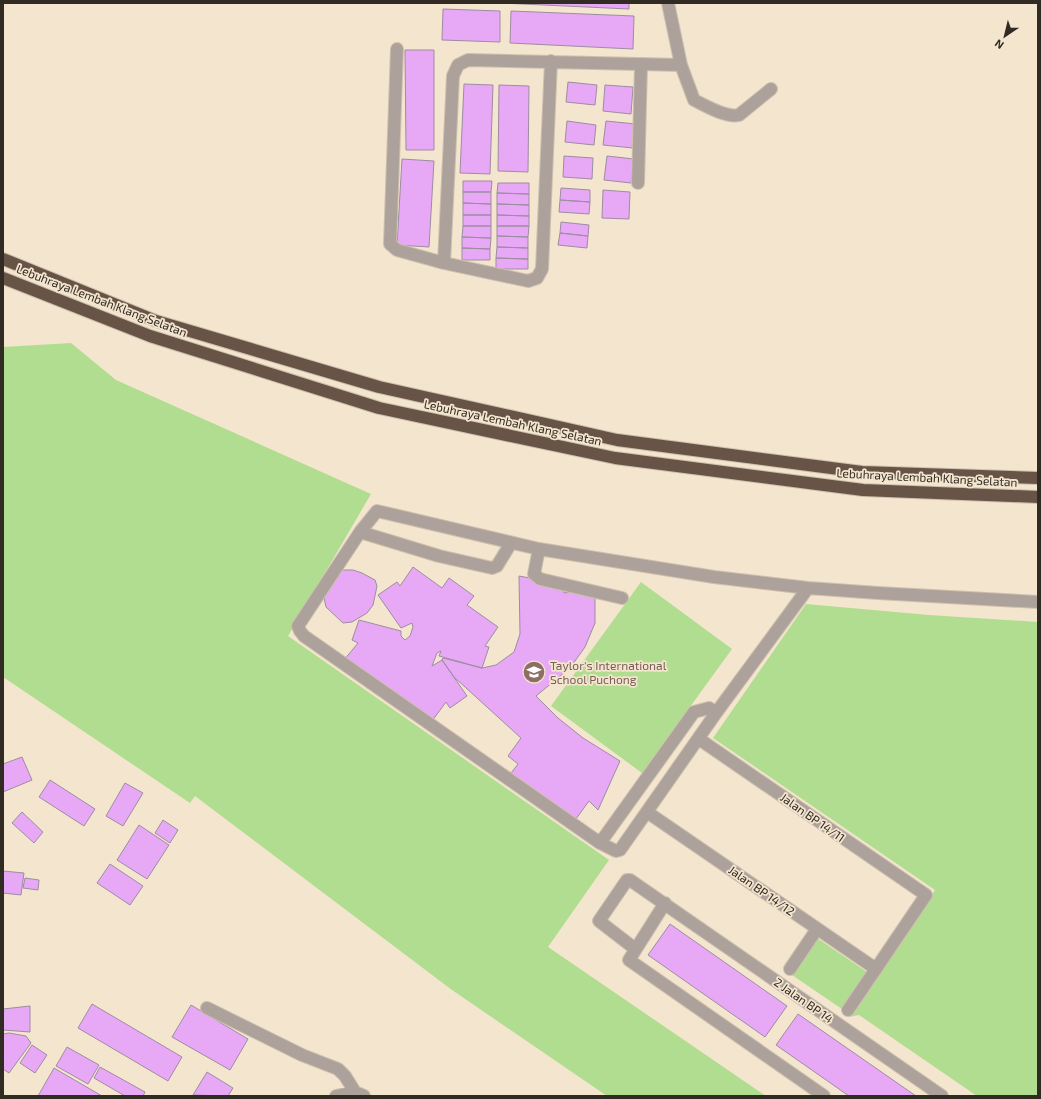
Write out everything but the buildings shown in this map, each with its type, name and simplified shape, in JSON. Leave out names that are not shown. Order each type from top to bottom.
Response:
[{"type":"highway","name":"Lebuhraya Lembah Klang Selatan","points":[[3,259],[156,321],[379,387],[617,440],[862,472],[1038,478]]},
{"type":"highway","name":"Lebuhraya Lembah Klang Selatan","points":[[3,278],[150,336],[379,408],[607,457],[863,490],[1038,496]]},
{"type":"street","points":[[668,3],[681,65],[694,100],[707,107],[734,116],[739,115],[771,89]]},
{"type":"street","points":[[398,49],[390,244],[397,250],[444,264],[528,281],[533,280],[541,274],[542,269],[551,61]]},
{"type":"street","points":[[444,264],[455,70],[463,61],[551,61],[641,65],[681,65]]},
{"type":"street","points":[[638,183],[641,65]]},
{"type":"street","points":[[808,588],[716,713],[620,850],[616,851],[600,843],[300,631],[298,626],[360,532],[377,511],[539,549],[714,577],[808,588],[1038,602]]},
{"type":"street","points":[[360,532],[439,556],[492,568],[497,566],[511,543]]},
{"type":"street","points":[[539,549],[534,574],[540,579],[622,598]]},
{"type":"street","points":[[600,843],[694,712],[708,708],[716,713]]},
{"type":"street","name":"Jalan BP 14/11","points":[[699,739],[926,895],[876,969]]},
{"type":"street","name":"Jalan BP 14/12","points":[[647,812],[876,969]]},
{"type":"street","name":"2 Jalan BP 14","points":[[634,948],[598,921],[600,916],[627,880],[633,881],[665,903],[939,1095]]},
{"type":"street","points":[[665,903],[634,948],[629,960],[631,963],[824,1096]]},
{"type":"street","points":[[790,969],[818,929]]},
{"type":"street","points":[[848,1010],[876,969]]},
{"type":"street","points":[[207,1008],[296,1052],[338,1069],[360,1094]]},
{"type":"street","points":[[336,1096],[360,1094]]},
{"type":"green space","points":[[71,343],[116,380],[371,494],[288,636],[609,860],[548,947],[766,1096],[607,1096],[452,990],[195,796],[190,803],[3,677],[3,347]]},
{"type":"green space","points":[[641,582],[732,649],[642,773],[551,706]]},
{"type":"green space","points":[[806,604],[929,615],[1038,622],[1038,1096],[977,1096],[859,1015],[849,1017],[935,890],[713,738]]},
{"type":"green space","points":[[817,938],[867,972],[842,1009],[792,975]]},
{"type":"place","name":"Taylor's International School Puchong","points":[[534,672]]}]
